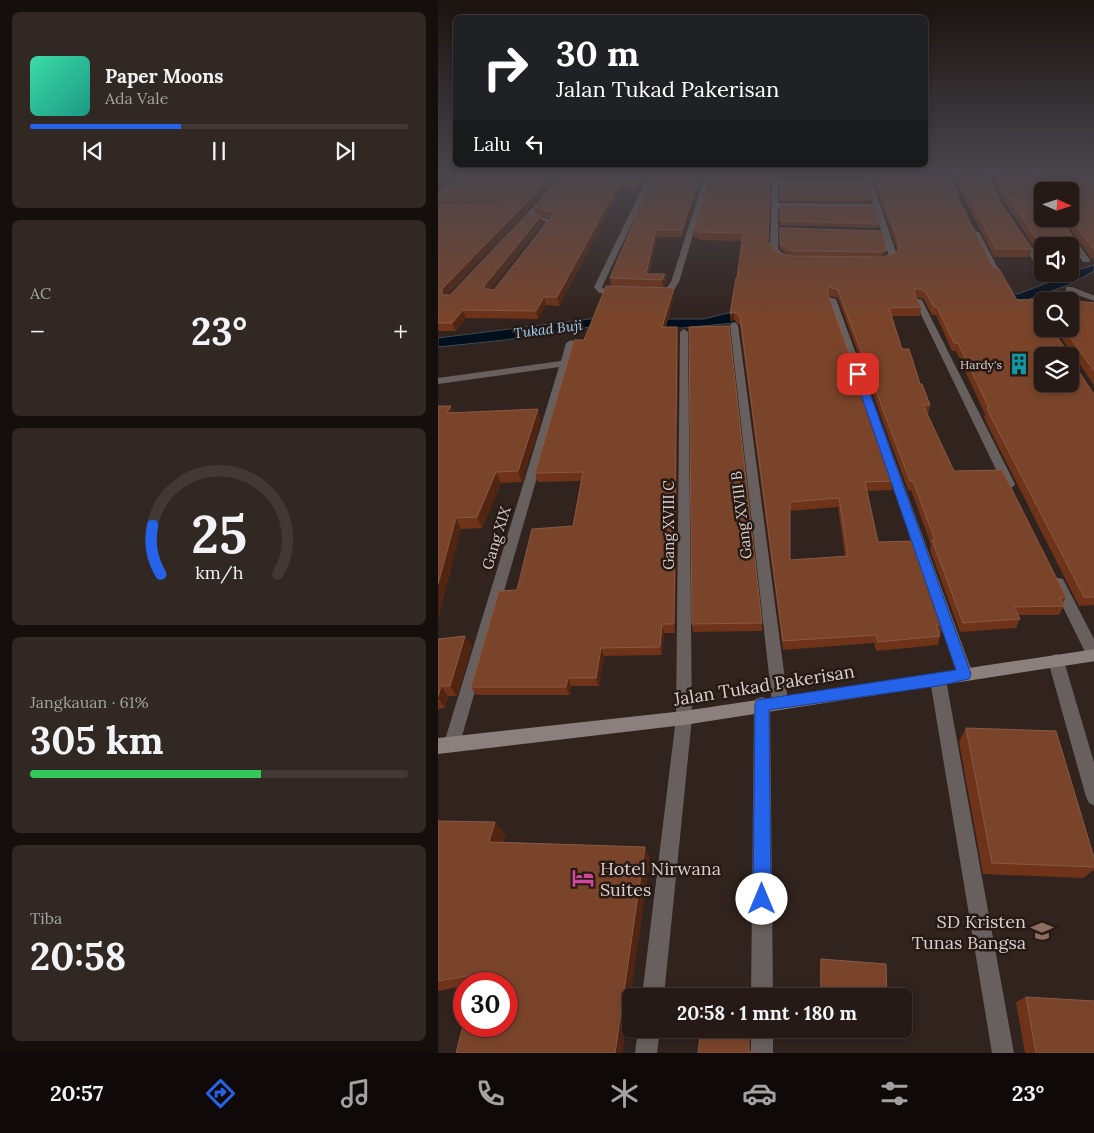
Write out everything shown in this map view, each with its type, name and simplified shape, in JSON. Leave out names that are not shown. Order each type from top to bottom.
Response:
[{"type":"street","points":[[515,230],[523,221]]},
{"type":"street","points":[[538,237],[549,221]]},
{"type":"street","points":[[629,221],[598,287],[602,291],[629,292]]},
{"type":"street","points":[[647,292],[664,292],[672,288],[694,221]]},
{"type":"street","points":[[774,221],[774,250],[782,258],[791,260]]},
{"type":"street","points":[[872,262],[892,258],[881,221]]},
{"type":"street","points":[[971,222],[997,274]]},
{"type":"street","points":[[1064,228],[1086,260]]},
{"type":"street","points":[[774,229],[784,230]]},
{"type":"street","points":[[1018,230],[1034,255]]},
{"type":"street","points":[[876,232],[885,232]]},
{"type":"street","points":[[1068,289],[1094,299]]},
{"type":"street","points":[[832,299],[964,674]]},
{"type":"street","points":[[918,300],[1013,493]]},
{"type":"street","name":"Gang XVIII B","points":[[734,325],[771,703],[762,988]]},
{"type":"street","name":"Gang XVIII C","points":[[653,988],[684,718],[684,332]]},
{"type":"street","name":"Gang XIX","points":[[445,744],[571,343]]},
{"type":"street","points":[[438,381],[565,363]]},
{"type":"street","points":[[1052,571],[1094,655]]},
{"type":"street","name":"Jalan Tukad Pakerisan","points":[[445,744],[684,718],[771,703],[938,680],[964,674],[1094,655]]},
{"type":"street","points":[[1056,662],[1094,797]]},
{"type":"street","points":[[938,680],[1003,1053]]},
{"type":"street","points":[[646,1053],[648,1038]]},
{"type":"street","points":[[762,1038],[762,1053]]},
{"type":"water","points":[[1094,265],[1094,271],[1079,279],[1079,270]]},
{"type":"water","name":"Tukad Buji","points":[[814,281],[1018,294],[1049,282],[1075,282],[1049,292],[1034,292],[1034,297],[1027,300],[831,286],[744,322],[682,328],[597,326],[505,340],[438,347],[438,338],[589,319],[704,319],[732,312]]},
{"type":"building","points":[[438,221],[508,221],[442,289],[442,295],[450,295],[520,221],[537,221],[484,286],[485,289],[494,290],[548,221],[598,221],[557,297],[544,297],[536,311],[463,310],[452,323],[438,323]]},
{"type":"building","points":[[634,221],[685,221],[682,230],[656,230],[646,274],[665,274],[662,280],[610,278]]},
{"type":"building","points":[[696,221],[769,221],[768,242],[777,252],[791,256],[884,257],[898,251],[899,244],[891,221],[970,221],[993,267],[999,269],[1017,300],[1034,300],[1034,337],[1057,337],[1064,347],[1034,347],[1034,392],[1079,392],[1079,372],[1093,393],[1095,393],[1095,597],[1084,597],[992,419],[987,408],[989,408],[958,343],[954,343],[937,307],[934,307],[925,291],[916,288],[914,293],[921,307],[889,308],[902,349],[909,349],[920,384],[922,384],[930,405],[923,405],[954,471],[1002,470],[1066,597],[1060,598],[1064,606],[1014,607],[1020,619],[963,623],[932,540],[935,540],[913,481],[910,481],[838,290],[829,287],[827,291],[894,481],[865,482],[878,542],[915,541],[944,624],[936,625],[940,636],[878,642],[876,635],[783,641],[740,316],[734,312],[730,314],[743,233],[697,232],[698,230],[693,230]],"holes":[[[839,498],[848,556],[790,560],[790,502]]]},
{"type":"building","points":[[785,221],[878,221],[879,224]]},
{"type":"building","points":[[982,221],[1013,221],[1032,249],[996,249]]},
{"type":"building","points":[[1024,221],[1034,221],[1034,228],[1066,228],[1072,237],[1035,237]]},
{"type":"building","points":[[1079,221],[1095,221],[1095,250],[1078,228]]},
{"type":"building","points":[[780,228],[882,231],[887,250],[882,252],[792,251],[780,244]]},
{"type":"building","points":[[606,286],[674,288],[662,327],[677,327],[674,624],[662,624],[660,647],[601,648],[596,678],[568,678],[566,687],[471,687],[499,591],[517,590],[532,529],[573,526],[583,472],[535,473],[574,340],[584,340]]},
{"type":"building","points":[[1079,301],[1095,303],[1095,372],[1079,350],[1079,347],[1070,337],[1079,337]]},
{"type":"building","points":[[729,326],[762,623],[692,624],[689,327]]},
{"type":"building","points":[[438,406],[451,406],[447,413],[538,409],[518,471],[496,472],[477,517],[456,518],[438,584]]},
{"type":"building","points":[[465,636],[450,686],[441,686],[438,697],[438,639]]},
{"type":"building","points":[[966,728],[1056,731],[1095,861],[1095,867],[992,863]]},
{"type":"building","name":"Hotel Nirwana Suites","points":[[438,821],[495,822],[489,842],[645,847],[624,988],[622,988],[622,1005],[615,1053],[456,1053],[460,1037],[518,1037],[518,972],[453,972],[453,978],[438,981]]},
{"type":"building","points":[[821,959],[886,964],[887,988],[821,988]]},
{"type":"building","points":[[1026,997],[1095,1001],[1095,1053],[1036,1053]]},
{"type":"building","points":[[700,1038],[749,1038],[749,1051],[757,1053],[698,1053]]},
{"type":"place","name":"Hardy's","points":[[1019,364]]},
{"type":"place","name":"Hotel Nirwana Suites","points":[[583,878]]},
{"type":"place","name":"SD Kristen Tunas Bangsa","points":[[1042,931]]},
{"type":"route","points":[[762,899],[762,704],[938,680],[964,674],[858,374]]}]
